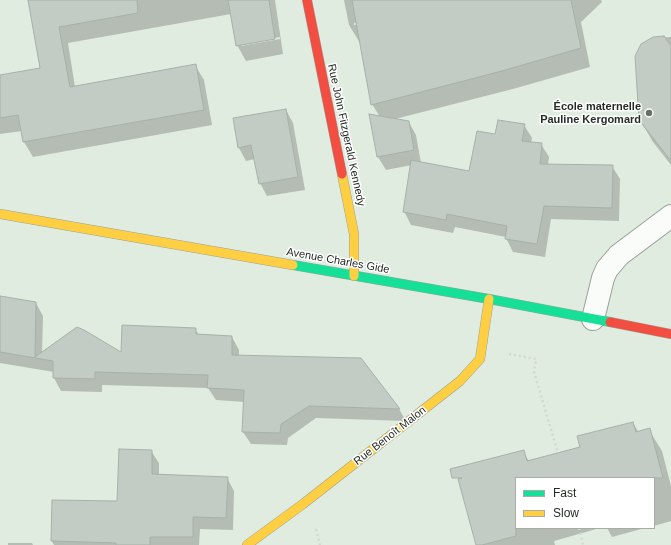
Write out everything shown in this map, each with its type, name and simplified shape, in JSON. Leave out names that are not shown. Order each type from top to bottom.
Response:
[{"type":"main road","name":"Rue John Fitzgerald Kennedy","points":[[307,0],[354,234],[354,276]]},
{"type":"main road","name":"Avenue Charles Gide","points":[[0,214],[489,299],[671,334]]},
{"type":"main road","name":"Rue Benoît Malon","points":[[247,545],[303,504],[460,381],[480,360],[489,299]]},
{"type":"street","points":[[593,319],[603,278],[607,269],[619,255],[671,216]]},
{"type":"path","points":[[482,350],[536,359],[534,372],[558,452]]},
{"type":"path","points":[[579,529],[583,545]]},
{"type":"building","points":[[28,0],[137,0],[138,13],[59,27],[70,87],[196,64],[204,110],[23,142],[18,115],[0,118],[0,75],[40,68]]},
{"type":"building","points":[[228,0],[269,0],[275,39],[236,46]]},
{"type":"building","points":[[352,0],[571,0],[581,48],[502,71],[371,105]]},
{"type":"building","points":[[664,36],[671,46],[671,161],[639,120],[635,56],[641,44],[653,37]]},
{"type":"building","points":[[286,109],[298,177],[259,184],[251,145],[238,148],[233,118]]},
{"type":"building","points":[[369,114],[409,121],[414,150],[377,157]]},
{"type":"building","points":[[498,120],[525,124],[522,141],[542,143],[540,164],[613,165],[612,208],[544,206],[537,244],[505,239],[507,226],[447,214],[446,220],[403,212],[411,160],[469,171],[477,131],[495,134]]},
{"type":"building","points":[[0,296],[36,302],[35,357],[77,327],[121,352],[122,325],[196,328],[196,334],[232,336],[232,355],[361,358],[400,409],[309,406],[281,424],[280,433],[242,432],[244,390],[207,388],[208,375],[95,372],[95,379],[53,378],[53,361],[0,352]]},
{"type":"building","points":[[633,422],[636,432],[650,428],[663,478],[515,477],[516,536],[482,545],[476,545],[458,479],[462,478],[452,478],[450,469],[524,450],[527,461],[580,447],[577,436]]},
{"type":"building","points":[[119,449],[152,450],[152,474],[228,477],[226,518],[193,517],[193,537],[150,537],[150,545],[116,545],[116,543],[51,541],[52,500],[117,501]]},
{"type":"traffic: fast","points":[[293,265],[489,299],[610,322]]},
{"type":"traffic: slow","points":[[342,174],[354,234],[354,276]]},
{"type":"traffic: slow","points":[[0,214],[293,265]]},
{"type":"traffic: slow","points":[[247,545],[303,504],[460,381],[480,359],[489,299]]},
{"type":"traffic: jam","points":[[307,0],[342,174]]},
{"type":"traffic: jam","points":[[610,322],[671,334]]},
{"type":"place","name":"École maternelle Pauline Kergomard","points":[[649,113]]}]
